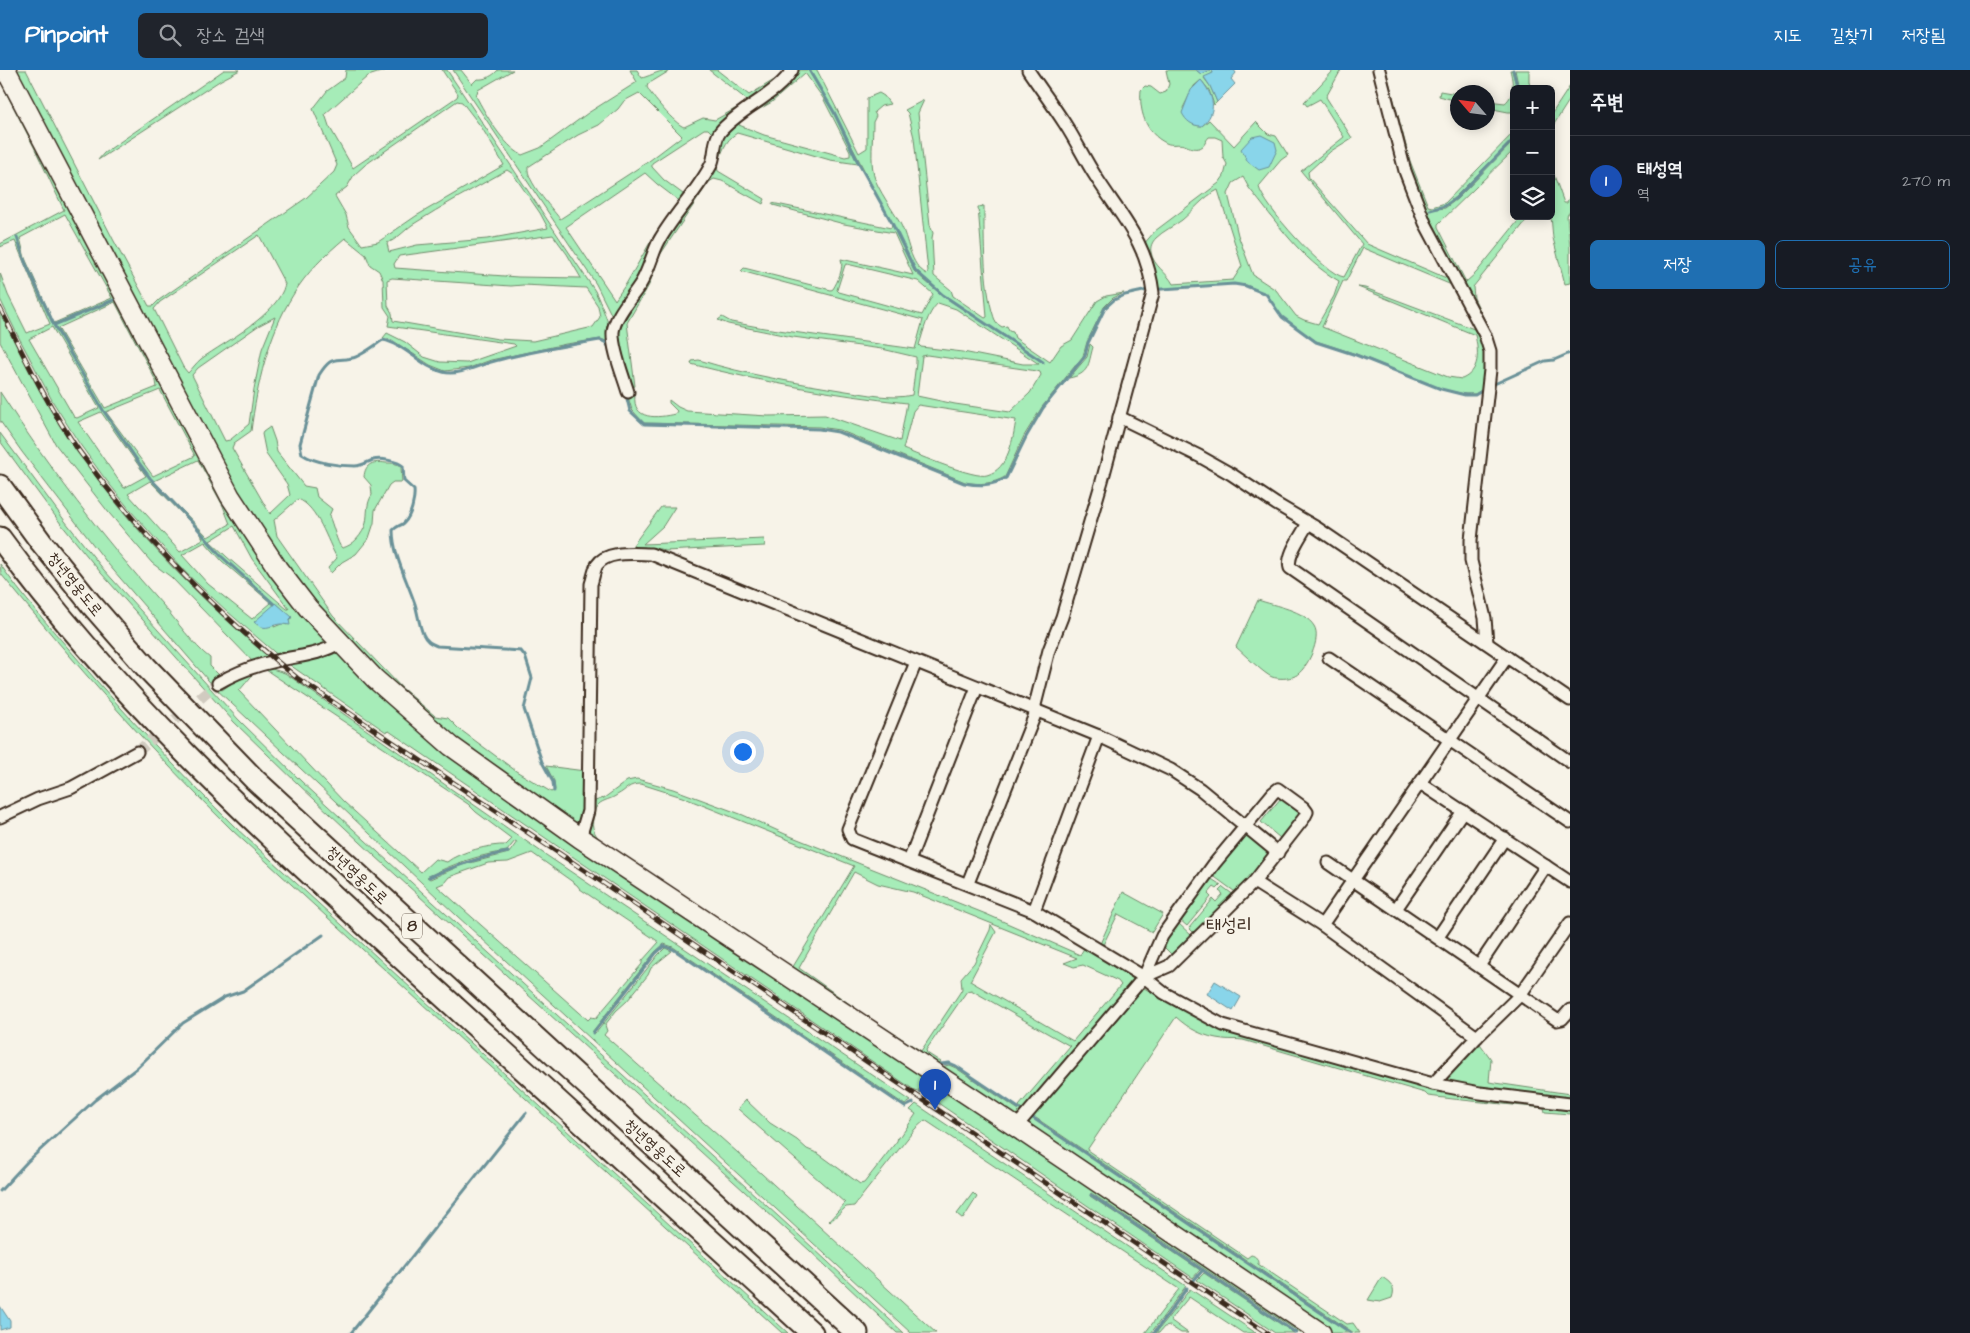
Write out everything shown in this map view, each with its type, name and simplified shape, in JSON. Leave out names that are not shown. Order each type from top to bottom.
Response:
[{"type":"highway","name":"청년영웅도로","points":[[0,486],[41,542],[140,660],[199,724],[255,780],[857,1333]]},
{"type":"highway","name":"청년영웅도로","points":[[0,538],[68,624],[123,688],[234,802],[812,1333]]},
{"type":"main road","points":[[6,70],[230,496],[278,569],[308,608],[376,679],[451,746],[580,838],[1016,1127],[1321,1333]]},
{"type":"street","points":[[628,392],[613,332],[616,321],[642,280],[660,240],[711,164],[718,134],[730,122],[772,90],[792,70]]},
{"type":"street","points":[[968,883],[1036,712],[1035,704],[1049,650],[1062,617],[1086,535],[1153,290],[1143,250],[1131,228],[1096,177],[1065,124],[1028,70]]},
{"type":"street","points":[[1379,70],[1405,171],[1425,223],[1485,335],[1490,351],[1489,386],[1471,540],[1471,561],[1485,618],[1487,643]]},
{"type":"street","points":[[1119,417],[1199,456],[1231,474],[1308,523],[1570,700]]},
{"type":"street","points":[[1308,523],[1291,555],[1290,568],[1570,762]]},
{"type":"street","points":[[580,838],[588,811],[591,584],[597,565],[604,559],[623,553],[651,554],[1099,736],[1171,770],[1200,789],[1278,853]]},
{"type":"street","points":[[218,683],[230,676],[276,661],[314,655],[340,643]]},
{"type":"street","points":[[1322,925],[1508,657]]},
{"type":"street","points":[[1329,658],[1570,822]]},
{"type":"street","points":[[916,662],[848,829],[852,839],[968,883],[1034,911],[1144,977],[1164,993],[1222,1025],[1433,1084],[1480,1093],[1570,1104]]},
{"type":"street","points":[[909,861],[977,687]]},
{"type":"street","points":[[1034,911],[1099,736]]},
{"type":"street","points":[[0,817],[71,788],[137,752]]},
{"type":"street","points":[[1420,783],[1570,882]]},
{"type":"street","points":[[1016,1127],[1144,977],[1162,936],[1245,825],[1278,789],[1304,808],[1307,812],[1304,818],[1254,882],[1169,966],[1144,977]]},
{"type":"street","points":[[1396,909],[1463,811]]},
{"type":"street","points":[[1438,937],[1505,838]]},
{"type":"street","points":[[1328,863],[1557,1020],[1562,1019],[1570,1010]]},
{"type":"street","points":[[1479,966],[1546,866]]},
{"type":"street","points":[[1254,882],[1322,925],[1477,1037]]},
{"type":"street","points":[[1433,1084],[1520,994],[1570,923]]},
{"type":"green space","points":[[12,70],[26,70],[114,241],[149,306],[153,306],[306,198],[334,172],[337,165],[313,109],[327,91],[345,78],[346,70],[387,70],[368,76],[325,114],[329,126],[353,168],[457,97],[458,94],[442,70],[447,70],[595,291],[609,327],[612,350],[606,341],[601,339],[566,344],[491,360],[469,368],[445,371],[430,365],[392,340],[383,338],[387,333],[405,342],[424,357],[440,362],[467,363],[516,346],[514,344],[388,326],[390,316],[384,307],[383,280],[379,271],[370,265],[366,255],[345,238],[310,272],[284,310],[270,343],[260,378],[251,431],[234,443],[232,448],[270,514],[290,495],[287,484],[266,454],[262,434],[270,427],[277,452],[304,486],[315,488],[317,497],[332,509],[329,516],[342,548],[350,545],[357,539],[366,523],[368,505],[372,495],[371,485],[364,477],[368,466],[378,462],[394,463],[401,467],[402,482],[393,482],[389,485],[375,510],[374,523],[369,538],[356,554],[342,562],[331,573],[328,568],[337,558],[321,525],[305,503],[298,499],[274,520],[277,536],[333,616],[402,688],[435,716],[448,718],[458,728],[516,771],[551,792],[555,790],[554,781],[546,766],[585,771],[586,806],[581,820],[573,823],[493,769],[400,694],[311,601],[232,486]],"holes":[[[457,101],[462,102],[482,128],[504,165],[416,216],[378,242],[362,245],[349,227],[346,215],[335,196],[347,187],[354,175],[365,165]],[[507,170],[513,174],[548,228],[487,239],[417,245],[389,252],[387,243],[447,204]],[[259,235],[285,284],[280,295],[262,317],[201,359],[188,373],[183,367],[154,309],[160,302]],[[553,235],[581,278],[518,277],[395,268],[394,264],[399,256]],[[392,278],[511,286],[586,288],[598,306],[600,317],[593,327],[533,341],[498,339],[393,321],[392,313],[388,306],[387,280]],[[275,317],[262,349],[249,424],[230,440],[225,441],[192,375],[198,368],[258,326]]]},
{"type":"green space","points":[[224,70],[240,70],[221,80],[98,160],[104,153]]},
{"type":"green space","points":[[453,70],[461,70],[472,84],[477,79],[489,77],[498,70],[513,70],[478,90],[476,96],[502,137],[522,155],[540,148],[588,113],[637,82],[630,70],[637,70],[642,78],[671,70],[648,84],[647,87],[653,97],[675,121],[684,127],[703,118],[715,120],[742,105],[747,100],[709,70],[717,70],[749,95],[791,70],[731,117],[711,159],[612,322],[611,314],[596,284]],"holes":[[[639,93],[682,136],[649,161],[560,219],[535,186],[528,173],[528,167],[578,135],[599,125],[618,109],[624,101]],[[704,129],[708,129],[714,135],[703,166],[686,193],[683,194],[664,180],[652,167],[652,163]],[[645,173],[679,202],[668,220],[655,234],[615,300],[566,227]]]},
{"type":"green space","points":[[796,70],[808,70],[833,112],[858,164],[830,160],[737,133],[733,136],[722,152],[717,167],[718,171],[765,199],[763,204],[722,181],[714,179],[709,182],[660,255],[649,285],[627,323],[635,386],[629,389],[617,337],[618,326],[722,135]],"holes":[[[805,73],[823,98],[850,151],[850,156],[845,157],[764,135],[739,125],[742,119],[772,102]]]},
{"type":"green space","points":[[810,70],[817,70],[859,153],[867,148],[867,98],[879,93],[890,104],[881,106],[874,112],[876,116],[873,122],[872,156],[874,176],[903,229],[916,264],[927,274],[914,138],[908,113],[905,110],[924,100],[918,113],[930,225],[933,233],[934,276],[951,290],[953,296],[985,318],[987,317],[978,207],[984,206],[986,281],[996,323],[1002,327],[1007,326],[1009,331],[1013,332],[1015,338],[1050,362],[1061,346],[1072,340],[1097,301],[1106,296],[1124,293],[1113,298],[1104,307],[1087,342],[1083,356],[1042,407],[1024,436],[1005,477],[985,483],[965,482],[839,430],[819,427],[644,423],[632,410],[627,394],[631,392],[635,395],[635,403],[638,410],[648,416],[675,414],[677,411],[669,403],[669,400],[687,411],[768,416],[825,415],[900,441],[907,403],[798,387],[744,377],[691,364],[692,361],[699,360],[772,378],[870,395],[896,397],[912,395],[916,357],[882,349],[793,337],[728,324],[718,320],[722,317],[731,322],[764,328],[915,349],[923,320],[741,271],[744,268],[831,290],[835,286],[840,274],[841,259],[913,275],[894,233],[844,224],[773,205],[772,203],[891,228],[892,224],[914,271],[943,296],[1045,364],[944,295],[916,270],[834,112]],"holes":[[[845,265],[918,281],[933,294],[922,315],[839,292],[837,290]],[[938,303],[956,309],[1039,364],[1023,364],[963,352],[921,347],[919,345],[924,328],[934,307]],[[927,355],[1037,371],[1041,375],[1030,393],[1010,412],[955,404],[917,396],[922,356]],[[918,405],[1016,420],[1009,452],[1005,460],[994,472],[981,475],[946,466],[903,449],[913,411]]]},
{"type":"green space","points":[[1166,70],[1196,70],[1201,74],[1212,70],[1213,73],[1204,78],[1217,102],[1214,105],[1209,90],[1201,80],[1194,86],[1183,108],[1189,121],[1194,125],[1202,126],[1209,120],[1234,146],[1256,122],[1268,134],[1276,136],[1288,155],[1281,160],[1260,185],[1263,196],[1296,238],[1323,265],[1344,277],[1362,244],[1301,171],[1344,137],[1320,99],[1307,106],[1304,102],[1334,70],[1341,70],[1326,97],[1352,138],[1331,151],[1308,172],[1309,178],[1367,244],[1451,280],[1454,286],[1363,248],[1346,281],[1343,281],[1322,327],[1448,377],[1462,379],[1468,376],[1477,361],[1475,335],[1358,287],[1474,329],[1477,327],[1486,348],[1486,387],[1475,394],[1441,389],[1356,354],[1316,341],[1282,317],[1267,294],[1246,285],[1234,284],[1156,289],[1143,245],[1155,231],[1219,183],[1224,176],[1227,164],[1223,157],[1222,140],[1209,137],[1203,146],[1198,148],[1182,144],[1170,144],[1159,139],[1148,127],[1142,113],[1141,90],[1145,86],[1151,87],[1160,94],[1166,92],[1169,84]],"holes":[[[1243,177],[1249,188],[1301,251],[1325,272],[1339,281],[1334,296],[1318,324],[1296,316],[1276,290],[1253,275],[1238,235],[1228,194],[1233,183]],[[1218,190],[1242,266],[1233,280],[1173,284],[1154,261],[1151,250],[1152,243],[1159,235],[1182,220],[1203,200]]]},
{"type":"green space","points":[[1382,70],[1386,70],[1410,161],[1428,206],[1432,207],[1445,203],[1510,136],[1510,142],[1455,197],[1444,206],[1429,210],[1445,208],[1457,199],[1510,145],[1510,154],[1438,224],[1466,282],[1476,273],[1519,220],[1527,220],[1473,287],[1474,298],[1485,321],[1483,322],[1434,228],[1407,167]]},
{"type":"green space","points":[[1510,70],[1512,70],[1516,85],[1512,84]]},
{"type":"green space","points":[[1515,70],[1529,70],[1530,85],[1518,85]]},
{"type":"green space","points":[[0,71],[101,262],[325,637],[325,645],[281,658],[228,612],[187,574],[130,510],[79,443],[53,402],[0,299],[0,273],[8,295],[27,333],[50,324],[15,241],[0,247],[0,244],[64,210],[0,81]],"holes":[[[65,214],[112,298],[54,323],[25,258],[20,238]],[[115,302],[156,381],[157,387],[105,408],[58,328]],[[52,327],[99,408],[77,418],[74,417],[29,339]],[[160,390],[195,456],[153,476],[106,412]],[[101,412],[146,476],[124,488],[78,422]],[[198,460],[223,506],[230,524],[208,537],[154,481]],[[150,481],[200,532],[203,539],[180,552],[128,494]],[[234,526],[252,559],[289,609],[210,541]],[[205,542],[222,561],[271,603],[252,619],[208,584],[182,555]],[[276,603],[292,618],[289,618],[287,625],[284,623],[274,627]]]},
{"type":"green space","points":[[1570,86],[1570,99],[1555,123],[1555,109]]},
{"type":"green space","points":[[1440,91],[1450,93],[1450,99],[1439,96]]},
{"type":"green space","points":[[1510,96],[1510,112],[1495,109],[1495,102],[1505,103]]},
{"type":"green space","points":[[1555,178],[1564,203],[1567,203],[1570,196],[1570,211],[1567,216],[1570,247],[1570,283],[1565,284],[1553,238],[1551,220],[1555,220]]},
{"type":"green space","points":[[0,312],[27,365],[57,417],[99,480],[144,536],[168,562],[219,613],[272,660],[256,665],[171,577],[152,563],[109,513],[56,445],[0,342]]},
{"type":"green space","points":[[1090,344],[1093,347],[1085,371],[1069,378],[1087,357]]},
{"type":"green space","points":[[0,392],[37,447],[97,528],[191,640],[210,658],[210,666],[220,676],[213,682],[222,690],[239,678],[255,672],[239,691],[344,802],[421,872],[435,859],[447,862],[452,858],[475,849],[506,845],[512,839],[468,804],[266,670],[272,669],[285,673],[543,853],[911,1101],[905,1105],[673,947],[664,944],[655,952],[592,1032],[595,1034],[658,955],[665,948],[672,951],[651,968],[648,975],[627,1001],[616,1011],[605,1025],[607,1031],[604,1035],[762,1174],[936,1333],[911,1333],[456,915],[214,687],[108,564],[0,421]],"holes":[[[515,841],[517,842],[509,853],[462,865],[430,879],[427,877],[466,861],[507,851]],[[532,853],[580,889],[659,942],[596,1018],[591,1017],[588,1020],[437,886],[444,883],[449,877],[488,863],[508,862]]]},
{"type":"green space","points":[[0,433],[104,570],[238,719],[302,782],[904,1333],[897,1333],[809,1250],[375,856],[234,722],[101,573],[61,524],[0,441]]},
{"type":"green space","points":[[661,507],[675,507],[663,526],[643,544],[764,539],[765,546],[665,551],[660,549],[630,549]]},
{"type":"green space","points":[[0,564],[36,611],[114,700],[236,828],[788,1333],[782,1333],[233,831],[142,738],[56,640],[1,574]]},
{"type":"green space","points":[[1258,600],[1296,612],[1314,626],[1316,631],[1315,646],[1300,673],[1295,676],[1289,678],[1272,677],[1236,647]]},
{"type":"green space","points":[[339,652],[375,687],[929,1077],[917,1092],[287,663],[328,656]]},
{"type":"green space","points":[[637,779],[673,789],[743,815],[785,834],[986,914],[1080,955],[1086,945],[1094,952],[1094,955],[1129,973],[1135,980],[1020,1116],[1014,1118],[941,1067],[949,1065],[956,1068],[1019,1110],[1021,1109],[1019,1106],[1070,1046],[971,990],[967,991],[926,1050],[927,1053],[941,1062],[937,1064],[791,970],[854,866],[682,797],[641,784],[630,786],[601,803],[595,810],[593,827],[597,837],[615,853],[589,834],[588,822],[595,801],[604,798],[627,781]],"holes":[[[854,872],[878,884],[913,892],[1077,958],[1064,963],[1074,967],[1083,965],[1118,981],[1121,985],[1073,1041],[970,981],[996,932],[991,925],[974,963],[961,978],[962,989],[921,1051],[865,1015],[799,968]]]},
{"type":"green space","points":[[1281,798],[1300,814],[1280,838],[1261,822]]},
{"type":"green space","points":[[1245,832],[1272,855],[1238,894],[1212,875]]},
{"type":"green space","points":[[1210,878],[1221,885],[1217,889],[1214,887],[1208,894],[1211,897],[1187,926],[1180,920]]},
{"type":"green space","points":[[1223,887],[1235,896],[1195,934],[1189,928],[1213,899],[1216,902],[1223,894],[1219,891]]},
{"type":"green space","points":[[1123,892],[1163,914],[1152,932],[1118,914],[1103,945],[1100,944]]},
{"type":"green space","points":[[1178,923],[1192,936],[1172,955],[1162,945]]},
{"type":"green space","points":[[1144,988],[1211,1025],[1305,1052],[1570,1106],[1570,1114],[1545,1112],[1544,1108],[1428,1096],[1425,1093],[1243,1040],[1209,1036],[1192,1029],[1176,1017],[1087,1150],[1247,1258],[1251,1255],[1254,1256],[1258,1264],[1347,1324],[1353,1323],[1360,1333],[1354,1333],[1036,1118],[1034,1119],[1350,1333],[1331,1333],[1028,1129],[1030,1118]]},
{"type":"green space","points":[[1478,1041],[1491,1059],[1489,1082],[1570,1094],[1570,1098],[1473,1088],[1444,1082],[1443,1078]]},
{"type":"green space","points":[[932,1078],[1310,1333],[1300,1333],[1091,1193],[1090,1196],[1200,1270],[1193,1278],[922,1092]]},
{"type":"green space","points":[[746,1100],[770,1123],[797,1140],[807,1149],[819,1154],[860,1184],[864,1183],[897,1141],[898,1137],[901,1136],[916,1114],[910,1110],[916,1104],[1186,1286],[1151,1333],[1145,1333],[1179,1289],[925,1120],[915,1129],[854,1206],[846,1207],[830,1222],[845,1203],[738,1109]]},
{"type":"green space","points":[[973,1193],[977,1197],[963,1219],[957,1214]]},
{"type":"green space","points":[[1204,1273],[1294,1333],[1275,1333],[1197,1280]]},
{"type":"green space","points":[[1382,1277],[1392,1286],[1392,1298],[1380,1302],[1368,1300]]},
{"type":"green space","points":[[1190,1289],[1256,1333],[1243,1333],[1189,1297],[1170,1320],[1188,1333],[1181,1333],[1170,1326],[1164,1327],[1159,1333],[1156,1333]]},
{"type":"water","points":[[1196,70],[1212,70],[1201,74]]},
{"type":"water","points":[[1212,70],[1234,70],[1236,73],[1231,79],[1235,84],[1217,102],[1204,77],[1213,73]]},
{"type":"water","points":[[1201,80],[1209,92],[1212,103],[1210,115],[1202,126],[1190,122],[1182,113],[1191,90]]},
{"type":"water","points":[[1261,135],[1275,142],[1277,150],[1269,167],[1259,170],[1248,162],[1241,149],[1252,137]]},
{"type":"water","points":[[276,603],[292,617],[289,620],[290,625],[278,624],[262,627],[254,622]]},
{"type":"water","points":[[1215,981],[1241,997],[1233,1011],[1207,994]]},
{"type":"water","points":[[0,1306],[10,1321],[10,1327],[0,1330]]},
{"type":"waterway","points":[[809,70],[834,112],[915,270],[943,295],[1043,362]]},
{"type":"waterway","points":[[1513,70],[1517,85]]},
{"type":"waterway","points":[[1430,210],[1445,206],[1456,198],[1510,143]]},
{"type":"waterway","points":[[17,237],[25,262],[54,325],[103,410],[139,463],[150,478],[221,556],[274,604]]},
{"type":"waterway","points":[[626,395],[630,411],[644,424],[819,429],[838,432],[964,483],[991,484],[1006,478],[1043,408],[1085,356],[1088,343],[1105,308],[1114,300],[1125,295],[1148,290],[1234,284],[1246,286],[1266,294],[1282,317],[1316,342],[1356,355],[1441,389],[1465,395],[1475,395],[1485,389]]},
{"type":"waterway","points":[[54,325],[114,300]]},
{"type":"waterway","points":[[554,791],[553,782],[542,762],[524,709],[532,678],[525,656],[521,651],[437,646],[428,641],[423,634],[415,604],[395,549],[393,530],[406,520],[411,512],[414,498],[414,490],[404,481],[403,466],[393,461],[380,459],[358,466],[327,463],[314,460],[302,454],[300,444],[319,375],[323,369],[333,360],[352,358],[383,340],[399,346],[427,365],[449,373],[467,370],[518,355],[600,340],[605,342],[610,349]]},
{"type":"waterway","points":[[1490,386],[1545,361],[1554,360],[1570,353]]},
{"type":"waterway","points":[[429,877],[468,862],[508,852]]},
{"type":"waterway","points":[[0,1191],[27,1162],[95,1100],[137,1068],[183,1023],[225,997],[243,991],[323,935]]},
{"type":"waterway","points":[[593,1033],[656,953],[664,946],[673,949],[905,1107],[913,1103]]},
{"type":"waterway","points":[[938,1067],[941,1064],[949,1063],[956,1066],[1020,1109]]},
{"type":"waterway","points":[[920,1092],[929,1078]]},
{"type":"waterway","points":[[351,1333],[526,1113]]},
{"type":"waterway","points":[[1033,1118],[1351,1333]]},
{"type":"waterway","points":[[1091,1195],[1296,1333]]},
{"type":"waterway","points":[[1194,1280],[1203,1270]]},
{"type":"waterway","points":[[1154,1333],[1187,1288]]},
{"type":"tunnel","points":[[137,752],[218,683]]},
{"type":"railway","points":[[0,308],[57,417],[79,451],[103,482],[181,572],[237,627],[297,678],[593,876],[1267,1333]]},
{"type":"place","name":"태성역","points":[[935,1110]]},
{"type":"district","name":"태성리","points":[[1229,925]]}]
